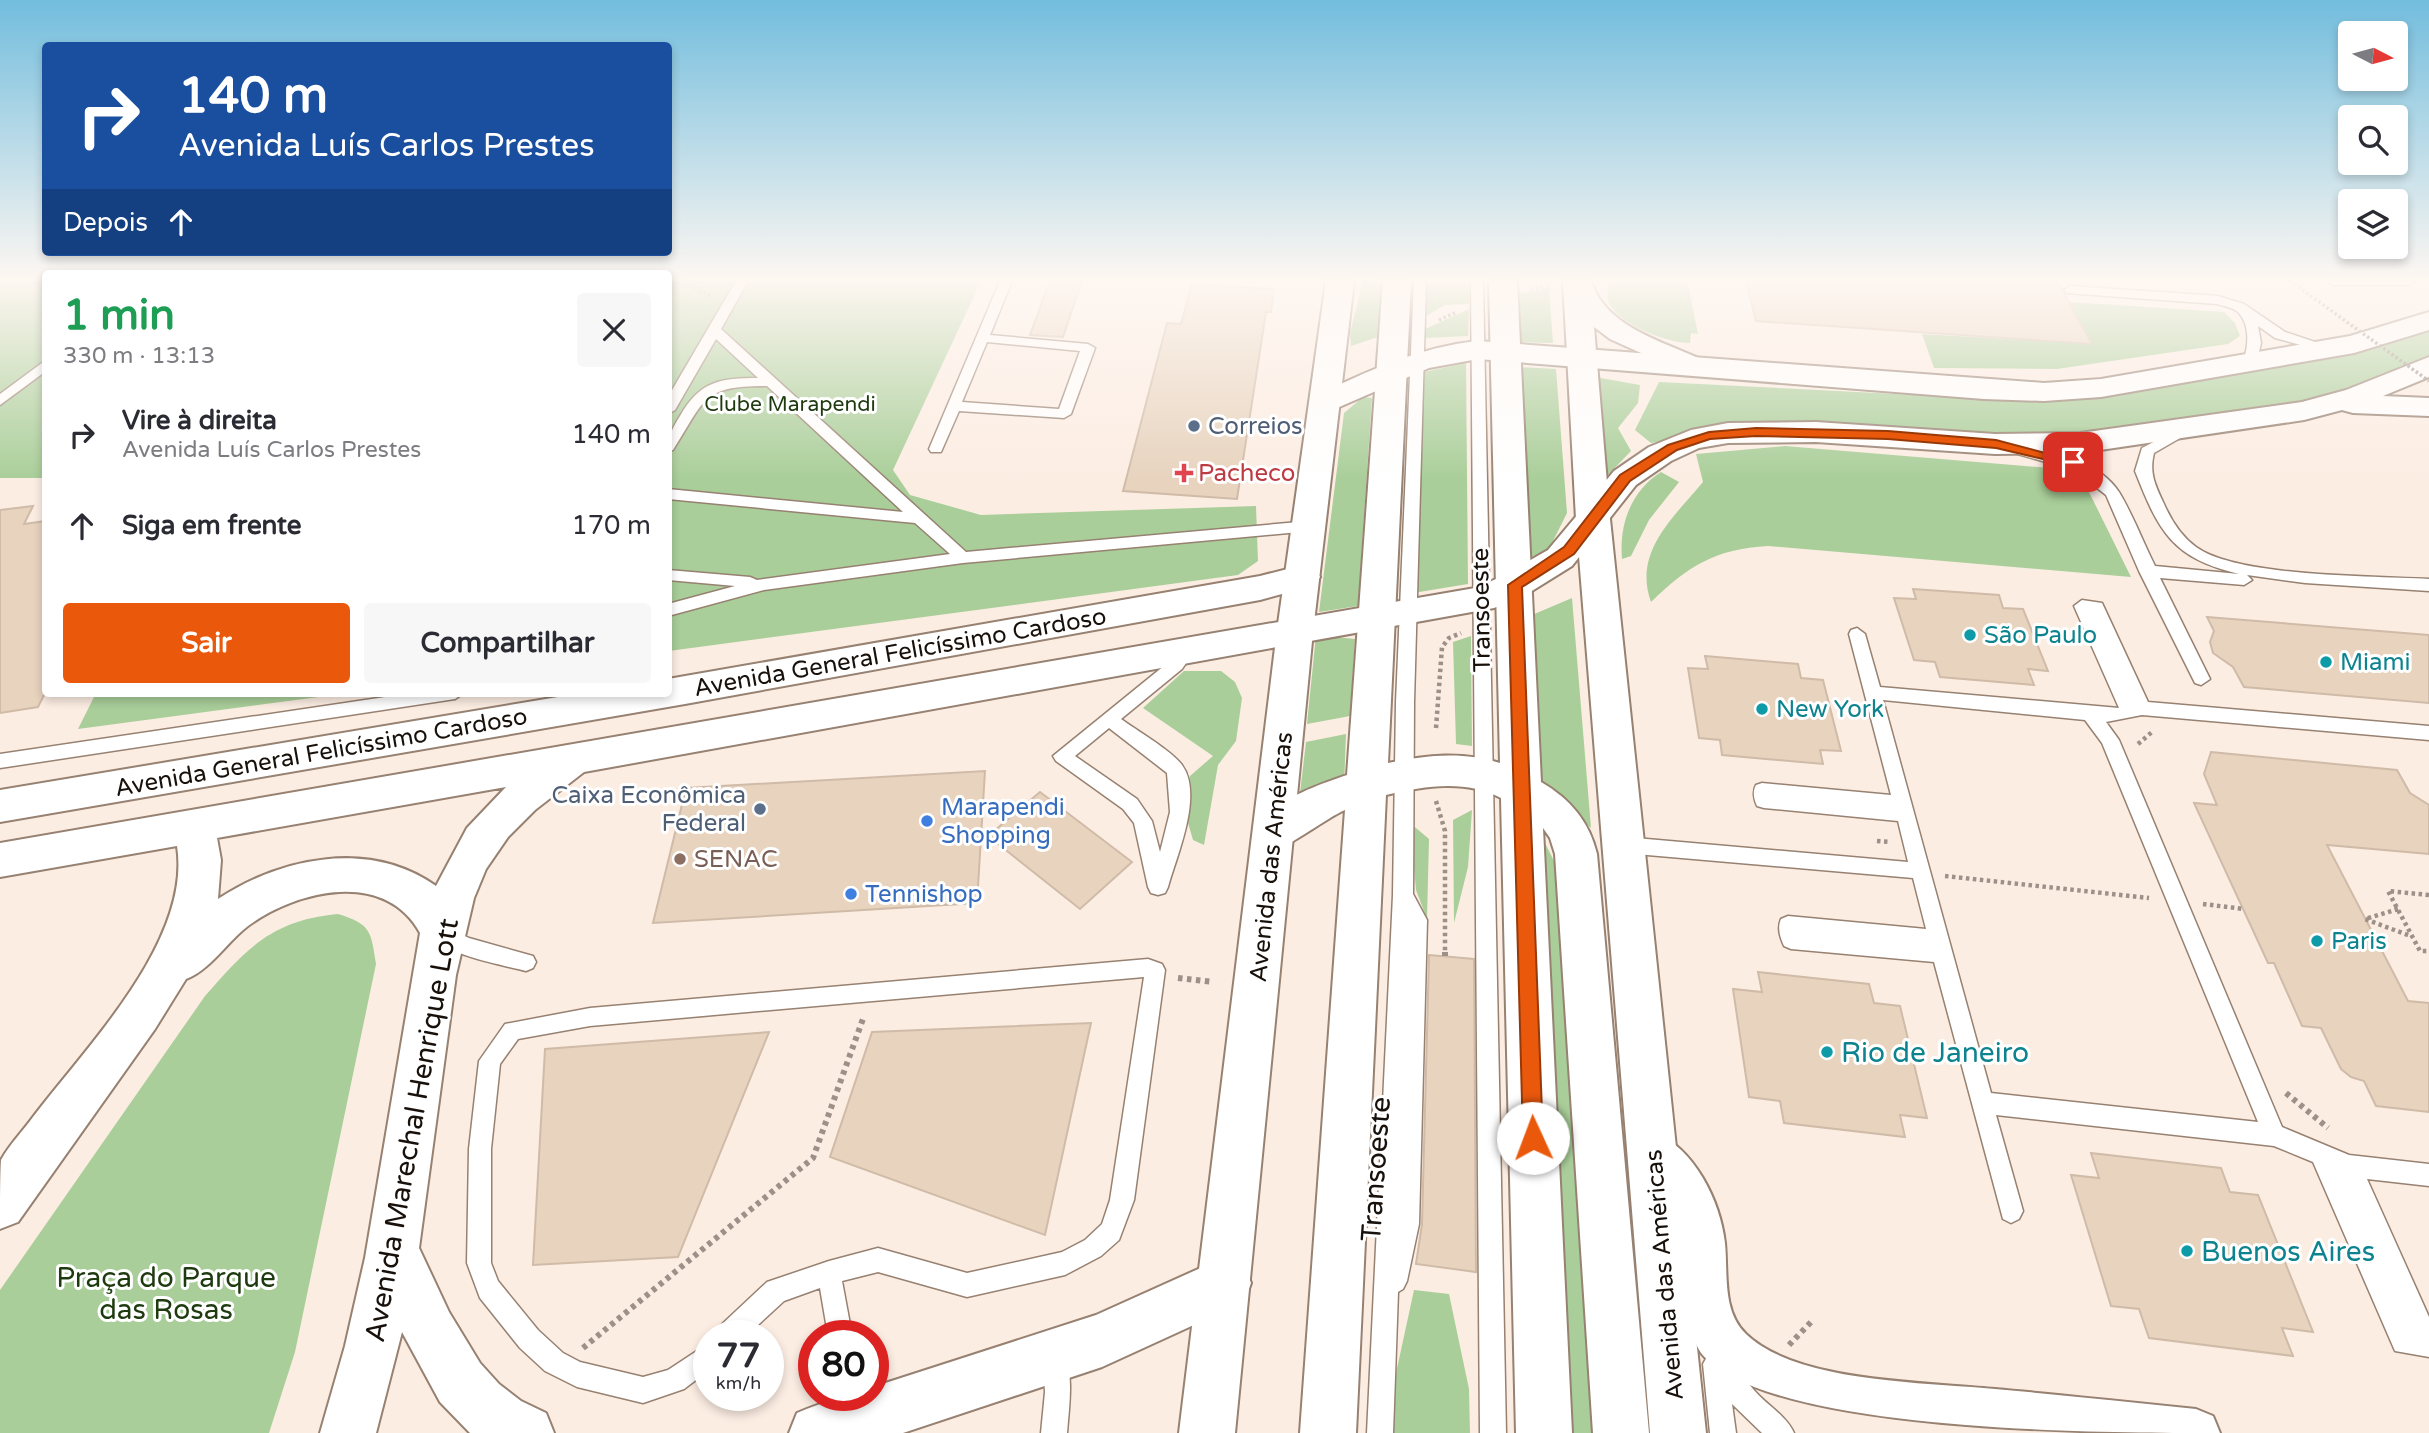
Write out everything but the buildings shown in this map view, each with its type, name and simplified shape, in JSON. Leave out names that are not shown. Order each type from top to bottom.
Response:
[{"type":"main road","name":"Avenida das Américas","points":[[1207,1433],[1295,631],[1332,348]]},
{"type":"main road","points":[[1328,1433],[1402,786],[1392,614],[1404,367],[1402,348]]},
{"type":"main road","name":"Avenida das Américas","points":[[1581,348],[1593,519],[1678,1433]]},
{"type":"main road","points":[[1653,348],[1695,367]]},
{"type":"main road","points":[[1326,402],[1404,367],[1449,352],[1493,350],[1984,390],[2044,392],[2101,388],[2326,348]]},
{"type":"main road","points":[[1493,350],[1503,782],[1544,1433]]},
{"type":"main road","points":[[1498,592],[1560,558],[1625,478],[1672,447],[1709,436],[1816,432],[1996,444],[2080,443],[2182,431],[2334,404],[2429,366]]},
{"type":"main road","points":[[2334,404],[2429,407]]},
{"type":"main road","name":"Avenida General Felicíssimo Cardoso","points":[[672,692],[1260,588],[1303,577]]},
{"type":"main road","name":"Avenida General Felicíssimo Cardoso","points":[[0,860],[1185,653],[1498,592]]},
{"type":"main road","points":[[684,690],[706,697],[711,708],[705,722],[689,738]]},
{"type":"main road","name":"Avenida General Felicíssimo Cardoso","points":[[0,806],[643,697]]},
{"type":"main road","name":"Avenida Marechal Henrique Lott","points":[[348,1433],[375,1339],[394,1253],[443,934],[461,875],[483,837],[509,807],[550,775],[585,757]]},
{"type":"main road","points":[[1274,833],[1304,812],[1457,771],[1503,782],[1556,813],[1567,826],[1576,855],[1597,1153],[1622,1433]]},
{"type":"main road","points":[[168,973],[195,908],[200,880],[199,843],[194,825]]},
{"type":"main road","points":[[0,1204],[168,973],[205,936],[244,905],[296,883],[345,874],[389,879],[421,898],[443,934]]},
{"type":"main road","points":[[394,1253],[433,1335],[457,1376],[490,1415],[526,1433]]},
{"type":"main road","points":[[852,1420],[1102,1340],[1225,1283]]},
{"type":"street","points":[[1654,1153],[1680,1182],[1698,1218],[1709,1319],[1744,1364],[1803,1389],[1836,1397],[2196,1433]]},
{"type":"lane","points":[[672,403],[705,348]]},
{"type":"lane","points":[[733,348],[963,558]]},
{"type":"lane","points":[[936,449],[978,348]]},
{"type":"lane","points":[[954,406],[1064,414],[1087,348]]},
{"type":"lane","points":[[1404,367],[1408,348]]},
{"type":"lane","points":[[2250,361],[2255,348]]},
{"type":"lane","points":[[0,401],[42,367]]},
{"type":"lane","points":[[672,441],[702,393],[710,386],[736,382],[768,382]]},
{"type":"lane","points":[[2182,431],[2147,451],[2142,471],[2172,531],[2192,553],[2226,567],[2263,573],[2429,585]]},
{"type":"lane","points":[[1996,444],[2073,462],[2101,480],[2112,493],[2201,679]]},
{"type":"lane","points":[[672,494],[918,518]]},
{"type":"lane","points":[[672,609],[764,584],[963,558],[1310,526]]},
{"type":"lane","points":[[2147,571],[2429,594]]},
{"type":"lane","points":[[672,577],[764,584]]},
{"type":"lane","points":[[2082,606],[2096,607],[2135,708],[2082,606]]},
{"type":"lane","points":[[1857,634],[2011,1211]]},
{"type":"lane","points":[[1109,719],[1175,769],[1178,821],[1158,887],[1143,821],[1129,804],[1062,755],[1176,665],[1185,653]]},
{"type":"lane","points":[[1872,694],[2113,716],[2135,708],[2429,733]]},
{"type":"lane","points":[[0,761],[428,697]]},
{"type":"lane","points":[[2090,714],[2110,740],[2274,1135]]},
{"type":"lane","points":[[1493,1433],[1491,1335],[1479,1245],[1480,974],[1503,782]]},
{"type":"lane","name":"Transoeste","points":[[1380,1433],[1404,895],[1402,786]]},
{"type":"lane","points":[[1762,790],[1903,808],[1764,801],[1762,790]]},
{"type":"lane","points":[[1624,845],[1920,871]]},
{"type":"lane","points":[[1788,925],[1941,946],[1791,940],[1788,925]]},
{"type":"lane","points":[[443,934],[465,946],[526,962]]},
{"type":"lane","points":[[693,1367],[675,1380],[643,1390],[577,1374],[561,1366],[529,1339],[489,1289],[479,1263],[480,1149],[490,1061],[512,1031],[590,1017],[1148,968],[1155,970],[1122,1200],[1111,1232],[1093,1248],[1065,1263],[967,1285],[878,1260],[775,1291],[745,1320]]},
{"type":"lane","points":[[1983,1103],[2274,1135],[2349,1166],[2429,1175]]},
{"type":"lane","points":[[2321,1154],[2404,1342],[2429,1345],[2349,1166]]},
{"type":"lane","points":[[829,1273],[837,1320]]},
{"type":"lane","points":[[1709,1319],[1723,1433]]},
{"type":"lane","points":[[1709,1319],[1729,1381],[1739,1396],[1782,1433]]},
{"type":"lane","points":[[1054,1433],[1058,1392],[1055,1356]]},
{"type":"path","points":[[2383,348],[2429,381]]},
{"type":"path","points":[[1436,728],[1442,647],[1449,638],[1462,633]]},
{"type":"path","points":[[2138,751],[2138,742],[2161,729]]},
{"type":"path","points":[[1402,786],[1445,831],[1445,956]]},
{"type":"path","points":[[1942,876],[2244,909]]},
{"type":"path","points":[[2429,895],[2388,891],[2420,951],[2429,951]]},
{"type":"path","points":[[2199,892],[2210,917]]},
{"type":"path","points":[[2398,909],[2365,919],[2413,937]]},
{"type":"path","points":[[1156,976],[1213,982]]},
{"type":"path","points":[[561,1366],[813,1158],[873,992]]},
{"type":"path","points":[[2282,1084],[2288,1097],[2336,1133]]},
{"type":"path","points":[[1778,1343],[1789,1345],[1812,1321]]},
{"type":"green space","points":[[0,348],[42,348],[42,478],[0,478]]},
{"type":"green space","name":"Clube Marapendi","points":[[672,348],[950,348],[893,470],[910,495],[981,515],[1256,506],[1258,561],[1238,575],[672,651]]},
{"type":"green space","points":[[1927,348],[2202,348],[2057,369],[1934,368]]},
{"type":"green space","points":[[2429,348],[2429,355],[2382,377],[2320,398],[2089,435],[2014,436],[1761,422],[1651,443],[1635,430],[1659,382],[2015,400],[2367,349]]},
{"type":"green space","points":[[1466,363],[1468,584],[1413,593],[1424,372]]},
{"type":"green space","points":[[1517,367],[1556,369],[1567,513],[1549,549],[1527,559]]},
{"type":"green space","points":[[1595,377],[1640,385],[1638,403],[1618,428],[1631,451],[1604,479]]},
{"type":"green space","points":[[1363,397],[1372,398],[1358,606],[1319,612],[1344,413]]},
{"type":"green space","points":[[1785,446],[2050,468],[2070,476],[2089,492],[2131,577],[1768,546],[1733,551],[1704,562],[1677,578],[1651,602],[1647,567],[1652,552],[1669,523],[1703,482],[1696,454]]},
{"type":"green space","points":[[1661,472],[1679,482],[1649,520],[1631,556],[1622,559],[1623,533],[1629,510],[1642,489]]},
{"type":"green space","points":[[1572,598],[1591,828],[1537,780],[1532,615]]},
{"type":"green space","points":[[1316,635],[1355,639],[1350,716],[1307,724]]},
{"type":"green space","points":[[1471,636],[1472,746],[1456,744],[1453,642]]},
{"type":"green space","points":[[1184,671],[1221,671],[1235,682],[1242,698],[1236,741],[1218,765],[1204,845],[1193,840],[1184,809],[1190,776],[1213,756],[1143,708]]},
{"type":"green space","points":[[94,697],[319,697],[78,729]]},
{"type":"green space","points":[[1346,734],[1344,787],[1300,793],[1306,742]]},
{"type":"green space","points":[[1472,810],[1468,867],[1454,923],[1453,820]]},
{"type":"green space","points":[[1410,823],[1429,839],[1427,919],[1416,890]]},
{"type":"green space","points":[[1542,837],[1557,867],[1598,1433],[1571,1433]]},
{"type":"green space","name":"Praça do Parque das Rosas","points":[[338,914],[357,921],[368,930],[376,964],[295,1352],[269,1433],[0,1433],[0,1290],[205,996],[220,979],[248,951],[278,930],[315,917]]},
{"type":"green space","points":[[1414,1290],[1449,1294],[1469,1389],[1470,1433],[1392,1433],[1393,1387]]},
{"type":"place","name":"Correios","points":[[1194,426]]},
{"type":"place","name":"Pacheco","points":[[1184,473]]},
{"type":"place","name":"São Paulo","points":[[1970,635]]},
{"type":"place","name":"Miami","points":[[2326,662]]},
{"type":"place","name":"New York","points":[[1762,709]]},
{"type":"place","name":"Caixa Econômica Federal","points":[[760,809]]},
{"type":"place","name":"Marapendi Shopping","points":[[927,821]]},
{"type":"place","name":"SENAC","points":[[680,859]]},
{"type":"place","name":"Tennishop","points":[[851,894]]},
{"type":"place","name":"Paris","points":[[2317,941]]},
{"type":"place","name":"Rio de Janeiro","points":[[1827,1052]]},
{"type":"place","name":"Buenos Aires","points":[[2187,1251]]},
{"type":"route","points":[[1533,1138],[1515,585],[1548,567],[1569,550],[1625,478],[1672,447],[1709,436],[1756,432],[1888,435],[1996,444],[2073,462]]}]
